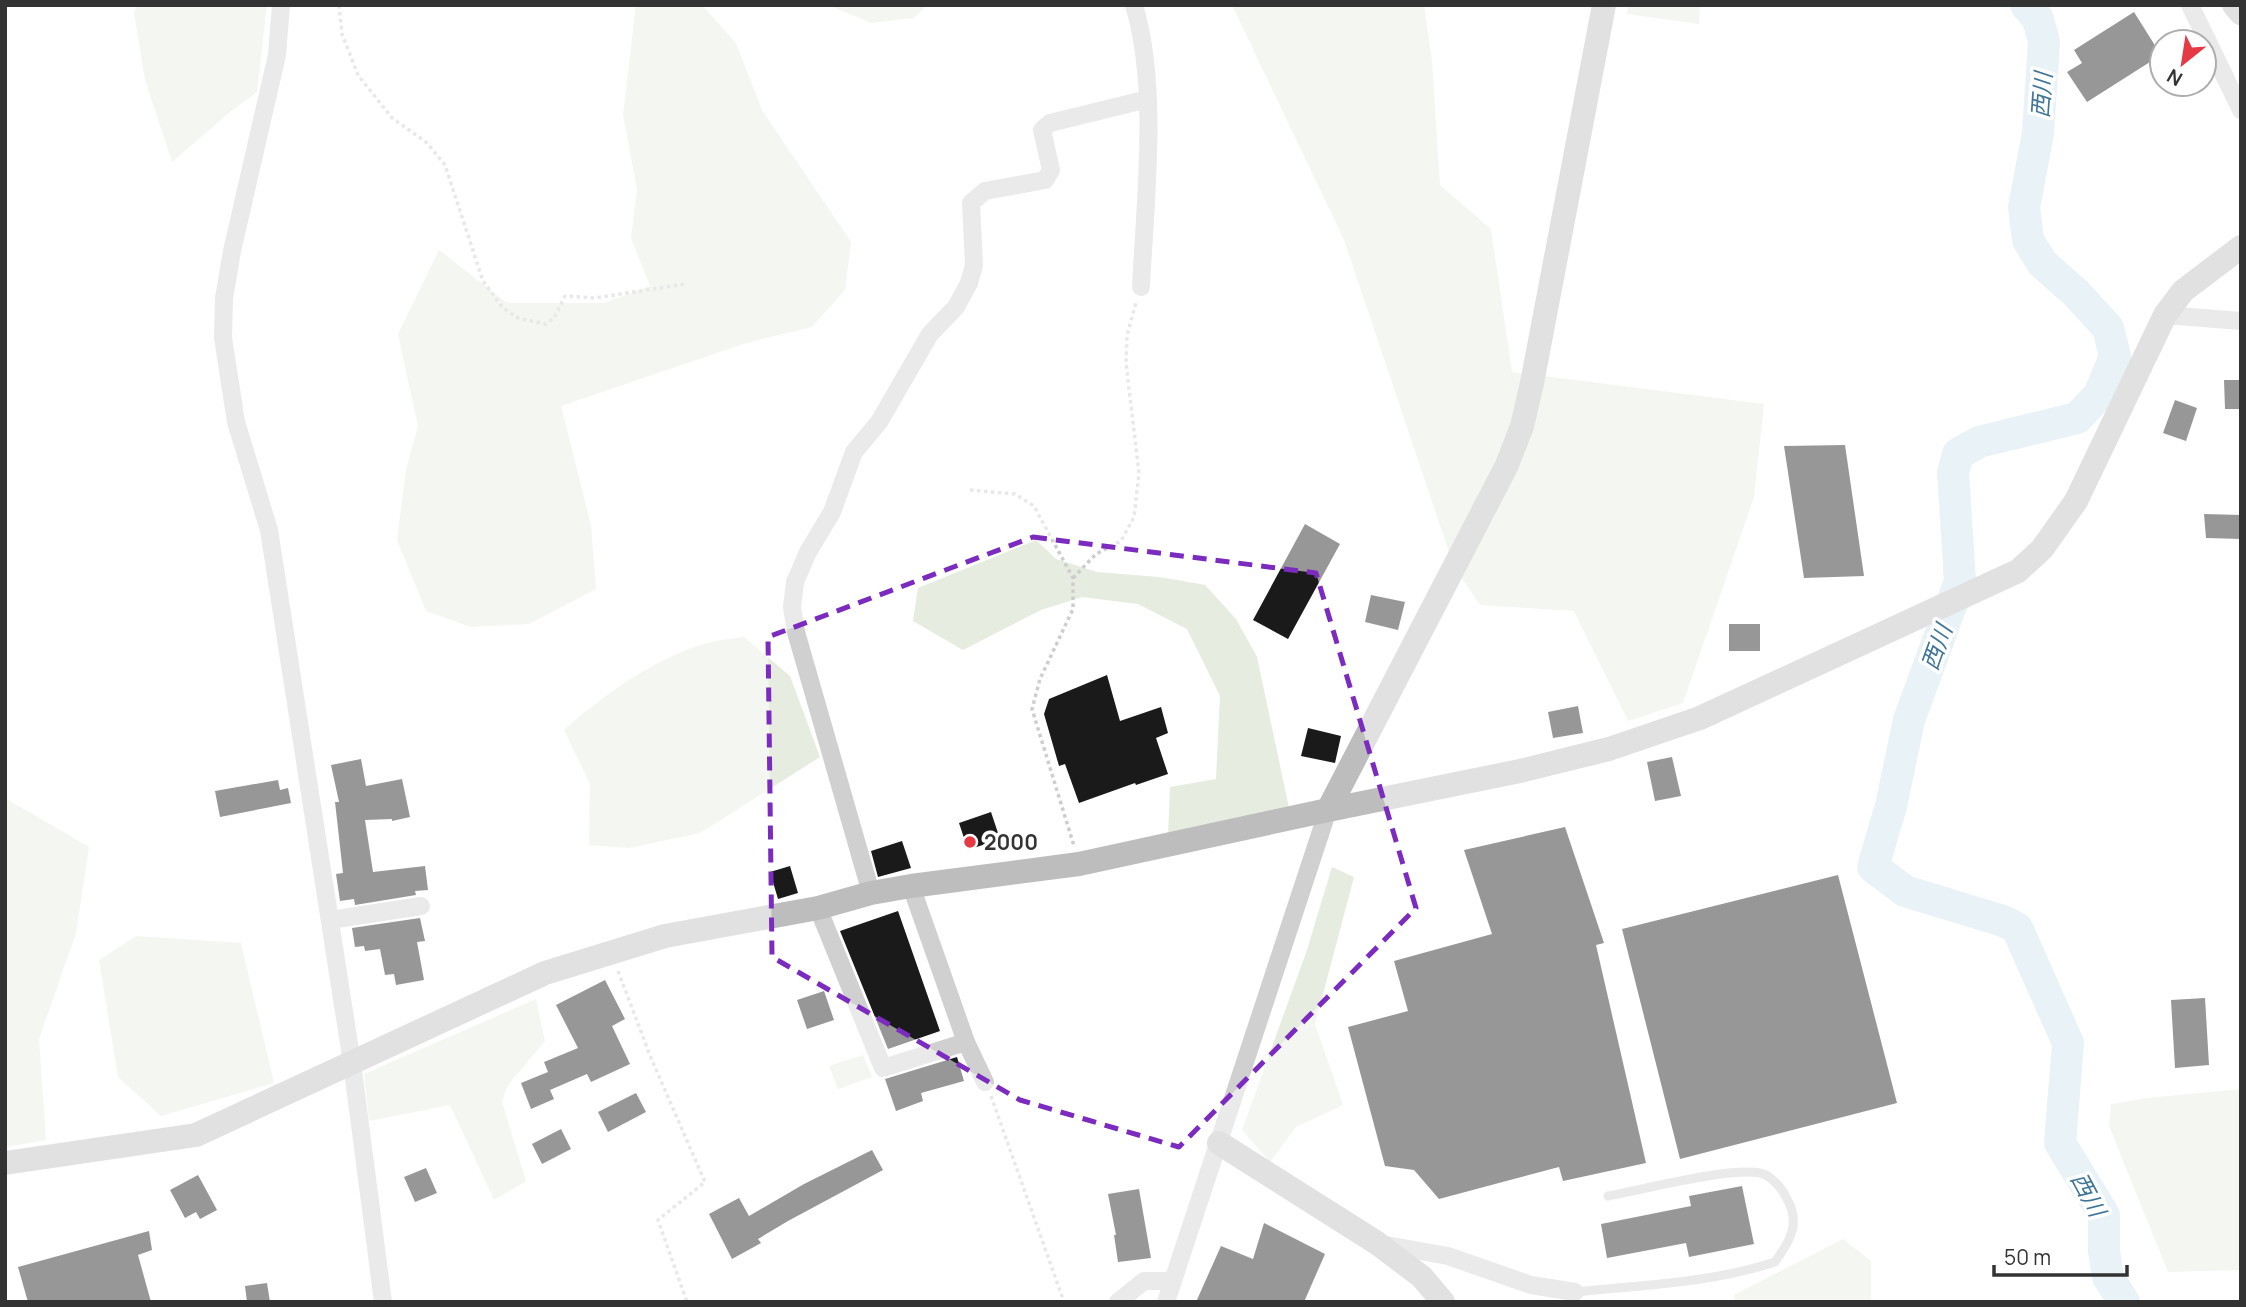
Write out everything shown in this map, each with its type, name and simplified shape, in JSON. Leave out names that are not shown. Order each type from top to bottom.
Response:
[{"type":"street","points":[[281,5],[277,55],[232,251],[224,298],[223,338],[236,422],[269,530],[352,1063],[383,1302]]},
{"type":"street","points":[[1134,5],[1140,24],[1148,99],[1141,287]]},
{"type":"street","points":[[1167,1302],[1328,810],[1507,465],[1522,426],[1604,5]]},
{"type":"street","points":[[2190,5],[2241,110]]},
{"type":"street","points":[[2234,5],[2241,13]]},
{"type":"street","points":[[871,894],[796,632],[792,607],[795,582],[808,552],[832,512],[854,452],[879,422],[930,334],[956,307],[969,283],[974,265],[971,203],[985,191],[1045,180],[1051,170],[1042,130],[1050,123],[1148,99]]},
{"type":"street","points":[[5,1163],[196,1135],[545,973],[665,936],[818,908],[911,886],[1079,864],[1520,771],[1609,749],[1700,718],[2018,571],[2042,549],[2076,501],[2165,315],[2183,291],[2241,247]]},
{"type":"street","points":[[2165,315],[2241,321]]},
{"type":"street","points":[[911,886],[966,1042],[985,1082]]},
{"type":"street","points":[[330,920],[421,906]]},
{"type":"street","points":[[818,908],[883,1068],[966,1042]]},
{"type":"street","points":[[1219,1143],[1377,1243],[1422,1277],[1443,1302]]},
{"type":"street","points":[[1377,1243],[1448,1256],[1531,1285],[1575,1292]]},
{"type":"street","points":[[1118,1302],[1143,1281],[1173,1281]]},
{"type":"lane","points":[[1575,1292],[1700,1279],[1752,1269],[1775,1262],[1794,1229],[1792,1206],[1782,1189],[1766,1174],[1742,1171],[1608,1196]]},
{"type":"path","points":[[340,5],[342,34],[358,75],[392,118],[426,142],[446,165],[483,281],[502,307],[518,318],[546,324],[554,318],[565,296],[595,298],[685,284]]},
{"type":"path","points":[[1073,578],[1096,554],[1121,541],[1135,517],[1139,473],[1126,363],[1127,336],[1141,287]]},
{"type":"path","points":[[970,491],[1015,494],[1034,506],[1073,578],[1073,609],[1040,679],[1032,709],[1079,864]]},
{"type":"path","points":[[610,951],[651,1058],[705,1182],[658,1220],[687,1302]]},
{"type":"path","points":[[985,1082],[1064,1302]]},
{"type":"highlighted area","points":[[1033,537],[1316,573],[1416,908],[1179,1147],[1020,1100],[772,957],[768,637]]},
{"type":"shaded area","points":[[137,5],[267,5],[257,92],[172,162],[145,80],[134,13]]},
{"type":"shaded area","points":[[636,5],[702,5],[736,43],[762,110],[851,242],[845,290],[812,327],[749,342],[561,406],[591,525],[596,589],[529,624],[471,627],[426,611],[397,540],[406,469],[418,427],[398,334],[439,250],[507,303],[604,303],[650,286],[631,238],[637,190],[623,115]]},
{"type":"shaded area","points":[[828,5],[927,5],[914,18],[871,23]]},
{"type":"shaded area","points":[[1232,5],[1424,5],[1432,61],[1440,185],[1491,229],[1512,372],[1764,404],[1754,497],[1683,703],[1628,721],[1574,611],[1480,605],[1454,567],[1344,240]]},
{"type":"shaded area","points":[[1628,5],[1700,5],[1699,24],[1627,14]]},
{"type":"shaded area","points":[[1036,540],[1056,559],[1097,572],[1159,577],[1205,585],[1236,619],[1257,657],[1289,808],[1168,835],[1170,787],[1216,779],[1220,696],[1187,629],[1138,604],[1082,597],[1041,610],[963,650],[913,621],[918,588]]},
{"type":"shaded area","points":[[744,637],[790,676],[820,757],[700,833],[629,848],[589,845],[590,784],[564,730],[611,692],[664,660],[706,643]]},
{"type":"shaded area","points":[[5,798],[89,847],[76,933],[39,1039],[46,1140],[5,1147]]},
{"type":"shaded area","points":[[1332,867],[1354,877],[1315,1024],[1343,1105],[1296,1127],[1270,1162],[1242,1130],[1307,950]]},
{"type":"shaded area","points":[[136,936],[241,943],[274,1083],[161,1116],[118,1077],[99,960]]},
{"type":"shaded area","points":[[536,999],[545,1041],[508,1085],[502,1102],[526,1181],[494,1200],[450,1105],[369,1121],[364,1074]]},
{"type":"shaded area","points":[[863,1055],[872,1077],[838,1089],[829,1066]]},
{"type":"shaded area","points":[[2241,1089],[2241,1270],[2168,1272],[2109,1126],[2111,1104]]},
{"type":"shaded area","points":[[1843,1239],[1871,1261],[1871,1302],[1735,1302],[1734,1295]]},
{"type":"building","points":[[2134,12],[2148,34],[2148,63],[2087,102],[2067,72],[2082,63],[2074,50]]},
{"type":"building","points":[[2224,380],[2241,380],[2241,409],[2225,409]]},
{"type":"building","points":[[2175,400],[2197,408],[2186,441],[2163,433]]},
{"type":"building","points":[[1845,445],[1864,576],[1804,578],[1784,446]]},
{"type":"building","points":[[2204,514],[2241,515],[2241,539],[2206,538]]},
{"type":"building","points":[[1305,524],[1340,544],[1288,639],[1253,620]]},
{"type":"building","points":[[1371,595],[1405,602],[1398,630],[1365,622]]},
{"type":"building","points":[[1729,624],[1760,624],[1760,651],[1729,651]]},
{"type":"building","points":[[1107,675],[1120,721],[1161,707],[1168,733],[1156,738],[1168,774],[1079,803],[1065,764],[1059,766],[1044,714],[1049,699]]},
{"type":"building","points":[[1578,706],[1583,733],[1553,738],[1548,712]]},
{"type":"building","points":[[1308,728],[1341,736],[1335,763],[1301,756]]},
{"type":"building","points":[[1672,757],[1681,796],[1655,801],[1647,762]]},
{"type":"building","points":[[361,759],[366,786],[402,779],[410,817],[392,821],[365,820],[373,872],[425,866],[428,890],[415,891],[416,895],[355,905],[354,899],[340,901],[336,874],[343,873],[335,802],[339,802],[331,765]]},
{"type":"building","points":[[278,780],[280,790],[288,788],[291,803],[220,817],[215,791]]},
{"type":"building","points":[[991,812],[1000,839],[968,850],[959,823]]},
{"type":"building","points":[[1565,827],[1604,943],[1596,945],[1646,1163],[1563,1181],[1559,1167],[1439,1199],[1414,1170],[1385,1166],[1348,1027],[1408,1011],[1394,961],[1492,934],[1464,850]]},
{"type":"building","points":[[902,841],[911,868],[878,877],[871,851]]},
{"type":"building","points":[[790,866],[798,893],[778,899],[770,872]]},
{"type":"building","points":[[1838,875],[1897,1103],[1680,1159],[1622,929]]},
{"type":"building","points":[[898,911],[940,1031],[888,1049],[840,931]]},
{"type":"building","points":[[420,918],[425,941],[417,942],[424,980],[396,985],[394,974],[385,975],[380,949],[365,951],[364,946],[355,947],[352,928]]},
{"type":"building","points":[[605,980],[625,1019],[612,1026],[630,1064],[591,1082],[587,1074],[550,1090],[554,1099],[531,1109],[521,1083],[548,1072],[544,1062],[578,1048],[556,1005]]},
{"type":"building","points":[[824,991],[834,1020],[807,1029],[797,1000]]},
{"type":"building","points":[[2205,998],[2209,1065],[2175,1068],[2171,1000]]},
{"type":"building","points":[[957,1057],[964,1081],[921,1093],[923,1101],[896,1111],[885,1079]]},
{"type":"building","points":[[636,1093],[646,1112],[608,1132],[598,1112]]},
{"type":"building","points":[[561,1129],[571,1149],[542,1164],[532,1144]]},
{"type":"building","points":[[872,1150],[883,1170],[788,1221],[758,1239],[761,1243],[732,1259],[709,1214],[739,1198],[749,1216],[804,1184]]},
{"type":"building","points":[[426,1168],[437,1193],[415,1202],[404,1177]]},
{"type":"building","points":[[198,1175],[217,1210],[200,1219],[196,1212],[185,1218],[170,1190]]},
{"type":"building","points":[[1742,1186],[1754,1244],[1689,1257],[1686,1243],[1607,1258],[1601,1224],[1691,1206],[1689,1196]]},
{"type":"building","points":[[1139,1189],[1151,1258],[1118,1262],[1108,1194]]},
{"type":"building","points":[[1264,1223],[1325,1254],[1304,1302],[1196,1302],[1221,1246],[1253,1259]]},
{"type":"building","points":[[149,1231],[152,1250],[138,1255],[151,1302],[28,1302],[18,1267]]},
{"type":"building","points":[[267,1283],[270,1302],[247,1302],[245,1286]]},
{"type":"waterway","name":"西川","points":[[2026,5],[2038,19],[2044,42],[2038,133],[2024,207],[2028,240],[2042,263],[2077,294],[2108,328],[2115,356],[2099,395],[2077,418],[1979,442],[1958,454],[1953,473],[1960,581],[1909,720],[1891,806],[1873,867],[1905,891],[2003,921],[2017,928],[2068,1043],[2060,1143],[2104,1215],[2104,1251],[2108,1277],[2124,1302]]},
{"type":"place","name":"2000","points":[[970,842]]}]
